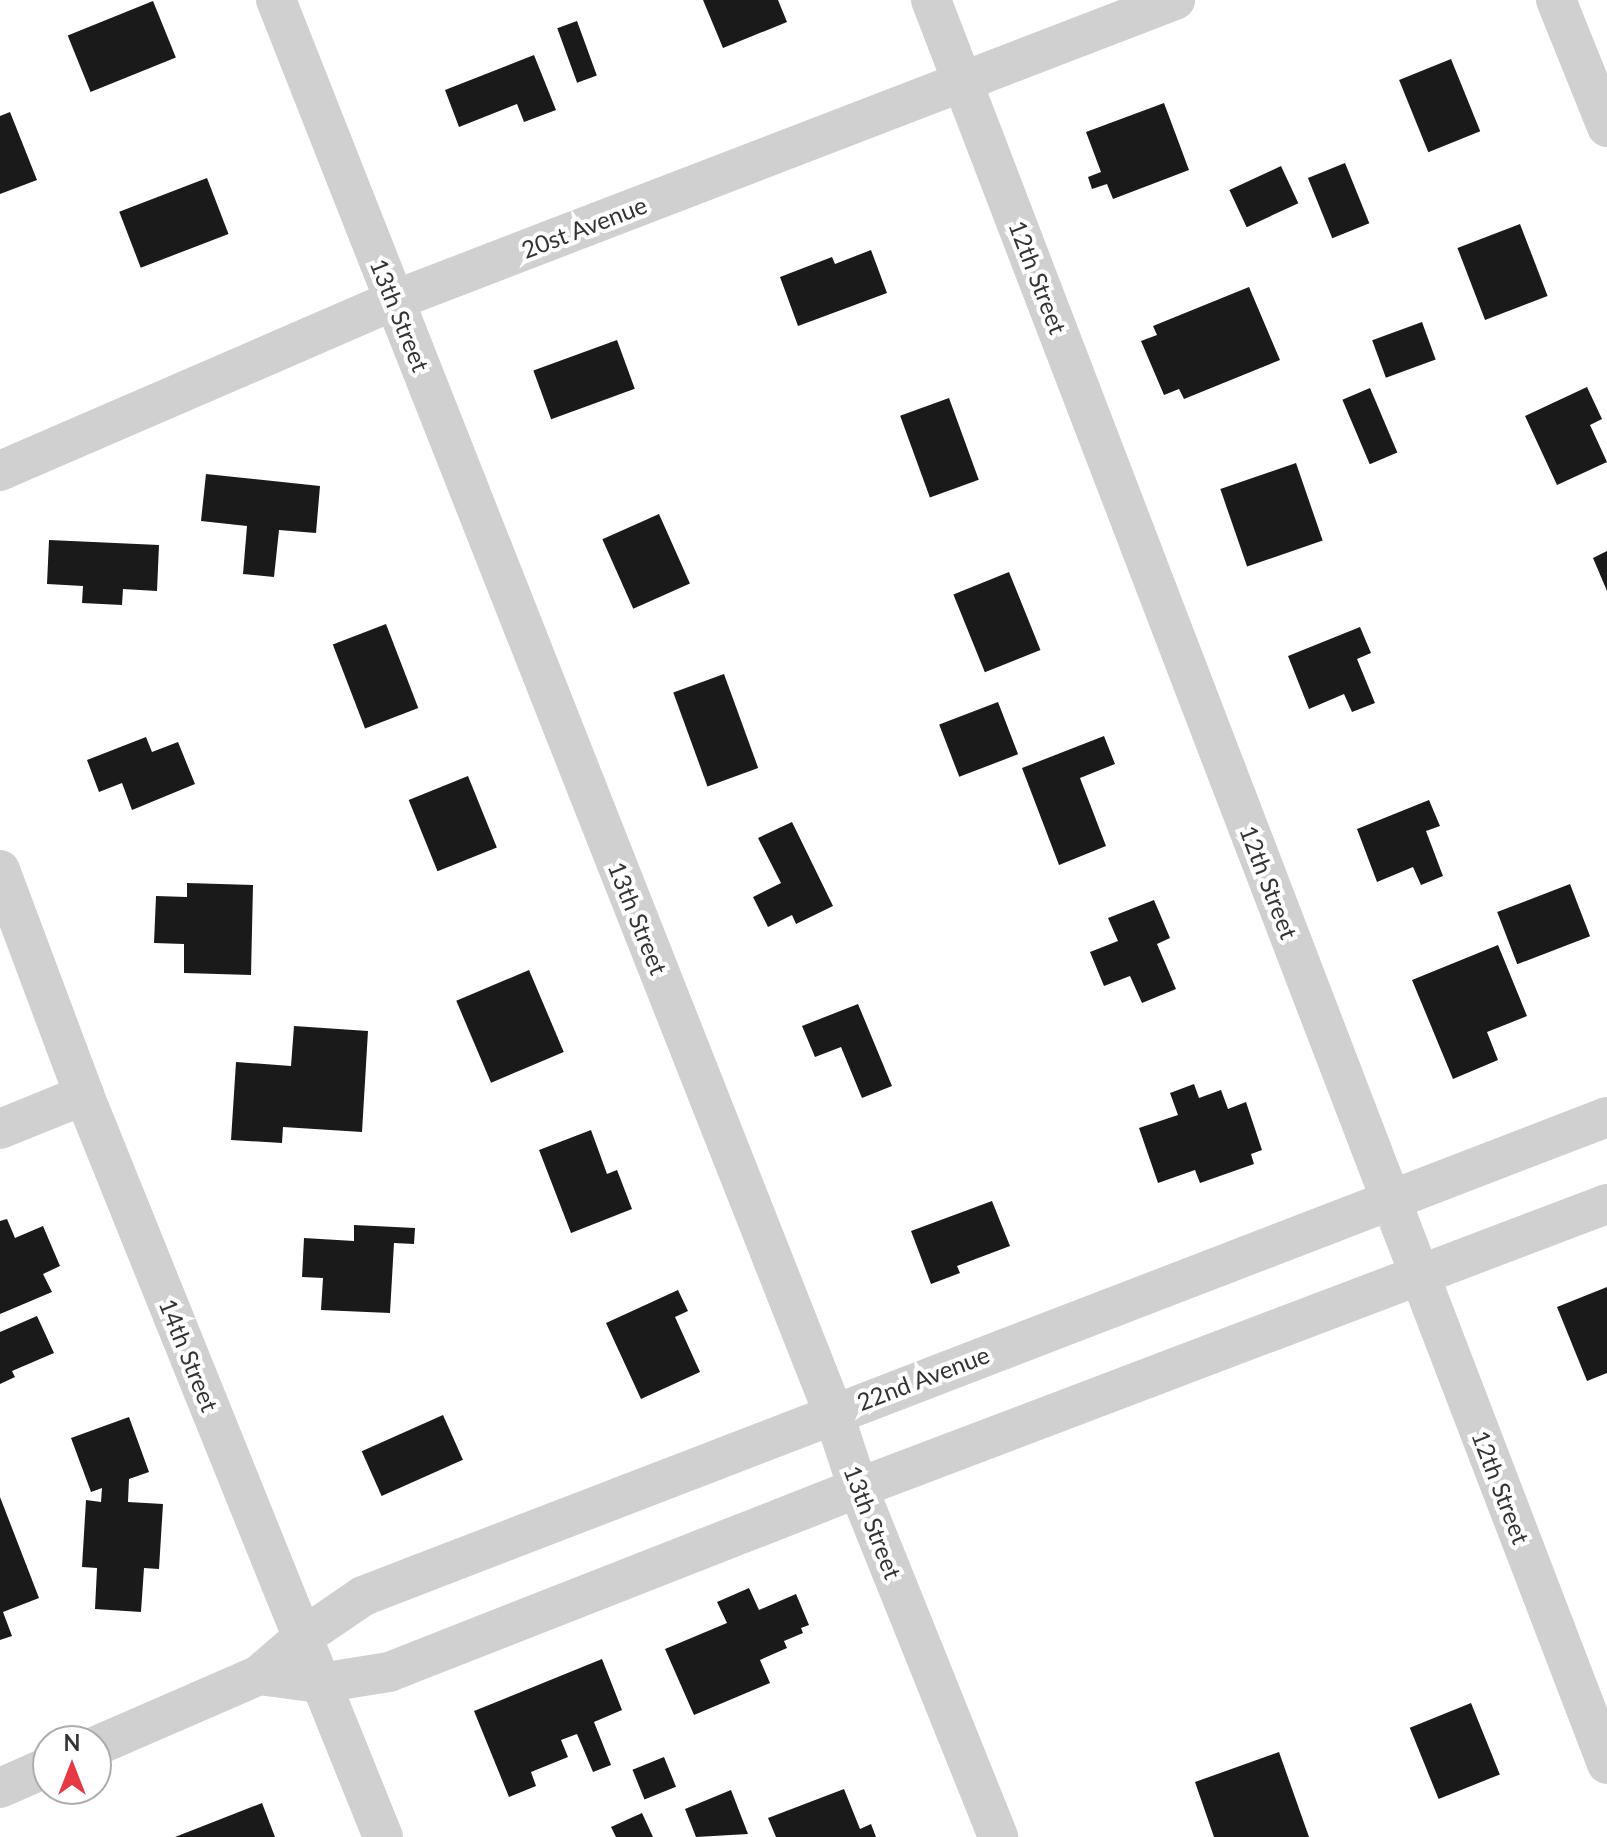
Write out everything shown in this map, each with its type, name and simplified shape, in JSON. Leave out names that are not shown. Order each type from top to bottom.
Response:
[{"type":"street","name":"13th Street","points":[[276,0],[833,1412],[858,1488],[998,1837]]},
{"type":"street","name":"12th Street","points":[[931,0],[1607,1764]]},
{"type":"street","name":"20st Avenue","points":[[0,471],[395,300],[1175,0]]},
{"type":"street","points":[[1556,0],[1607,127]]},
{"type":"street","name":"14th Street","points":[[0,870],[84,1095],[383,1837]]},
{"type":"street","points":[[0,1129],[84,1095]]},
{"type":"street","name":"22nd Avenue","points":[[112,1739],[259,1675],[303,1637],[363,1596],[833,1412],[1607,1117]]},
{"type":"street","points":[[259,1675],[320,1683],[389,1672],[858,1488],[1607,1204]]},
{"type":"street","points":[[0,1788],[32,1774]]},
{"type":"building","points":[[703,0],[778,0],[787,22],[723,48]]},
{"type":"building","points":[[153,1],[176,58],[91,92],[68,35]]},
{"type":"building","points":[[577,21],[597,76],[577,83],[557,28]]},
{"type":"building","points":[[534,55],[556,110],[524,122],[517,104],[459,127],[445,90]]},
{"type":"building","points":[[1451,59],[1480,131],[1428,152],[1399,80]]},
{"type":"building","points":[[1164,103],[1189,170],[1113,199],[1107,184],[1092,189],[1088,177],[1101,172],[1086,132]]},
{"type":"building","points":[[10,112],[37,180],[0,194],[0,116]]},
{"type":"building","points":[[1345,163],[1369,223],[1332,238],[1308,178]]},
{"type":"building","points":[[1281,166],[1298,203],[1247,227],[1229,190]]},
{"type":"building","points":[[207,178],[229,234],[141,268],[119,212]]},
{"type":"building","points":[[1520,224],[1548,296],[1485,320],[1457,248]]},
{"type":"building","points":[[871,250],[887,293],[798,326],[780,277],[832,257],[835,264]]},
{"type":"building","points":[[1249,287],[1280,360],[1184,399],[1179,389],[1164,395],[1141,341],[1157,335],[1153,326]]},
{"type":"building","points":[[1422,322],[1436,360],[1386,378],[1372,340]]},
{"type":"building","points":[[617,340],[635,389],[551,419],[533,370]]},
{"type":"building","points":[[1587,387],[1602,419],[1590,425],[1607,462],[1557,485],[1525,416]]},
{"type":"building","points":[[1370,388],[1397,452],[1370,464],[1342,400]]},
{"type":"building","points":[[949,398],[979,480],[930,498],[900,416]]},
{"type":"building","points":[[1296,463],[1323,541],[1247,567],[1220,489]]},
{"type":"building","points":[[206,474],[320,486],[316,533],[279,530],[274,577],[243,574],[247,526],[201,521]]},
{"type":"building","points":[[659,514],[690,583],[633,609],[602,539]]},
{"type":"building","points":[[49,540],[159,545],[157,591],[123,589],[122,605],[82,603],[83,586],[47,584]]},
{"type":"building","points":[[1607,551],[1607,591],[1593,558]]},
{"type":"building","points":[[1009,572],[1040,650],[985,672],[953,594]]},
{"type":"building","points":[[386,624],[418,708],[365,728],[333,644]]},
{"type":"building","points":[[1360,627],[1371,653],[1357,659],[1375,703],[1352,712],[1344,694],[1309,709],[1288,656]]},
{"type":"building","points":[[724,674],[758,768],[707,786],[673,692]]},
{"type":"building","points":[[998,702],[1018,754],[959,777],[939,725]]},
{"type":"building","points":[[1104,736],[1115,764],[1080,778],[1106,846],[1059,865],[1022,768]]},
{"type":"building","points":[[146,737],[152,752],[178,742],[195,784],[132,810],[122,783],[99,792],[87,760]]},
{"type":"building","points":[[468,776],[497,847],[438,871],[409,800]]},
{"type":"building","points":[[1429,800],[1440,826],[1426,831],[1443,876],[1421,885],[1413,867],[1377,882],[1357,829]]},
{"type":"building","points":[[792,822],[833,906],[796,924],[792,915],[768,927],[753,897],[781,883],[758,838]]},
{"type":"building","points":[[187,883],[253,885],[251,975],[184,973],[184,944],[154,943],[156,896],[187,897]]},
{"type":"building","points":[[1570,884],[1590,936],[1517,964],[1497,912]]},
{"type":"building","points":[[1154,900],[1170,938],[1157,944],[1176,989],[1142,1003],[1130,976],[1104,986],[1090,952],[1118,941],[1108,918]]},
{"type":"building","points":[[1498,945],[1527,1016],[1487,1032],[1498,1060],[1453,1079],[1412,980]]},
{"type":"building","points":[[529,970],[564,1052],[491,1083],[456,1001]]},
{"type":"building","points":[[858,1004],[892,1086],[862,1098],[841,1047],[815,1057],[802,1026]]},
{"type":"building","points":[[294,1026],[368,1031],[362,1132],[283,1127],[282,1143],[231,1140],[236,1062],[291,1066]]},
{"type":"building","points":[[1194,1084],[1199,1098],[1221,1090],[1228,1109],[1246,1102],[1262,1150],[1251,1154],[1254,1164],[1200,1183],[1195,1170],[1158,1183],[1139,1128],[1178,1115],[1170,1093]]},
{"type":"building","points":[[591,1130],[607,1174],[617,1170],[632,1209],[571,1233],[539,1150]]},
{"type":"building","points":[[992,1201],[1010,1246],[957,1266],[960,1273],[931,1284],[911,1231]]},
{"type":"building","points":[[7,1219],[15,1238],[43,1226],[60,1266],[43,1274],[52,1292],[0,1314],[0,1221]]},
{"type":"building","points":[[354,1225],[415,1228],[414,1244],[394,1243],[390,1313],[321,1310],[323,1278],[302,1277],[304,1238],[354,1241]]},
{"type":"building","points":[[1607,1287],[1607,1373],[1587,1381],[1557,1307]]},
{"type":"building","points":[[678,1290],[688,1311],[675,1317],[700,1372],[641,1399],[606,1323]]},
{"type":"building","points":[[37,1316],[54,1353],[12,1371],[15,1377],[0,1384],[0,1332]]},
{"type":"building","points":[[443,1415],[463,1460],[382,1496],[362,1451]]},
{"type":"building","points":[[129,1417],[149,1472],[129,1479],[128,1502],[163,1504],[159,1569],[144,1568],[141,1612],[95,1609],[97,1568],[82,1567],[86,1500],[101,1502],[102,1488],[91,1492],[71,1438]]},
{"type":"building","points":[[0,1497],[39,1598],[3,1612],[12,1636],[0,1640]]},
{"type":"building","points":[[749,1588],[759,1610],[796,1594],[809,1625],[801,1628],[803,1633],[784,1641],[787,1648],[760,1660],[770,1683],[694,1715],[665,1649],[727,1623],[717,1602]]},
{"type":"building","points":[[602,1659],[622,1710],[594,1722],[611,1765],[593,1772],[577,1734],[561,1740],[568,1757],[531,1772],[536,1786],[509,1797],[474,1711]]},
{"type":"building","points":[[1471,1703],[1500,1774],[1439,1799],[1410,1728]]},
{"type":"building","points":[[1279,1752],[1309,1837],[1214,1837],[1195,1782]]},
{"type":"building","points":[[664,1757],[676,1787],[644,1799],[632,1770]]},
{"type":"building","points":[[844,1789],[860,1829],[871,1824],[876,1837],[776,1837],[768,1818]]},
{"type":"building","points":[[731,1790],[748,1834],[696,1837],[685,1809]]},
{"type":"building","points":[[262,1803],[275,1837],[175,1837]]},
{"type":"building","points":[[642,1813],[653,1837],[616,1837],[611,1827]]}]
